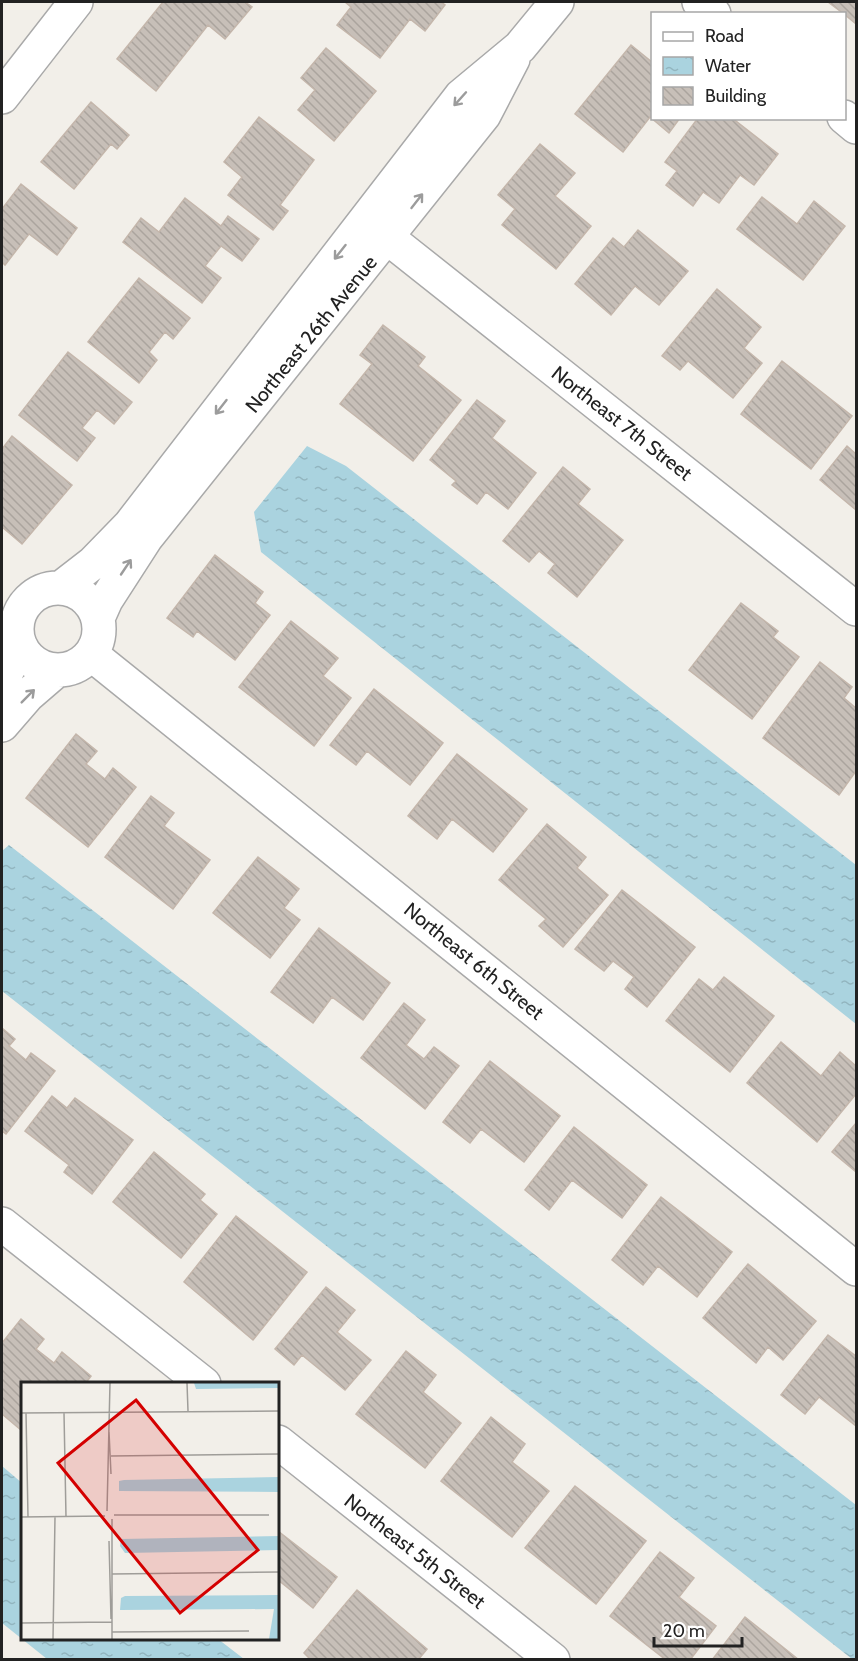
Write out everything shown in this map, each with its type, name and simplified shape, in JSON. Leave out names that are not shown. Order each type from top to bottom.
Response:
[{"type":"street","points":[[2,97],[76,2]]},
{"type":"street","name":"Northeast 26th Avenue","points":[[62,587],[93,563],[130,525],[461,96],[520,46],[557,2]]},
{"type":"street","points":[[699,2],[712,12]]},
{"type":"street","name":"Northeast 26th Avenue","points":[[98,618],[111,591],[146,538],[484,115],[520,46]]},
{"type":"street","name":"Northeast 7th Street","points":[[388,238],[856,609]]},
{"type":"street","points":[[2,682],[10,665],[14,613],[39,592],[62,587],[84,597],[98,618],[98,643],[91,654],[70,669],[57,670],[36,664],[22,648],[14,613]]},
{"type":"street","name":"Northeast 6th Street","points":[[91,654],[856,1269]]},
{"type":"street","points":[[2,725],[28,695],[57,670]]},
{"type":"street","points":[[2,1224],[203,1382]]},
{"type":"street","name":"Northeast 5th Street","points":[[279,1443],[553,1659]]},
{"type":"water","points":[[307,446],[346,466],[856,865],[856,1024],[261,552],[254,512]]},
{"type":"water","points":[[9,845],[856,1505],[856,1659],[852,1659],[2,991],[2,851]]},
{"type":"water","points":[[2,1466],[21,1482],[21,1638],[2,1623]]},
{"type":"water","points":[[23,1640],[219,1640],[244,1659],[47,1659]]},
{"type":"building","points":[[163,2],[245,2],[252,7],[225,39],[208,25],[156,91],[117,59]]},
{"type":"building","points":[[345,2],[441,2],[445,5],[425,31],[410,19],[380,58],[337,25],[351,7]]},
{"type":"building","points":[[828,2],[856,2],[856,24],[846,16],[846,12],[841,12]]},
{"type":"building","points":[[631,45],[651,61],[651,118],[623,152],[575,114]]},
{"type":"building","points":[[326,48],[376,91],[334,141],[298,110],[315,90],[301,78]]},
{"type":"building","points":[[91,102],[129,135],[117,149],[111,144],[74,189],[41,162]]},
{"type":"building","points":[[259,117],[314,160],[280,205],[288,211],[273,230],[228,195],[242,177],[224,162]]},
{"type":"building","points":[[654,120],[679,120],[669,133]]},
{"type":"building","points":[[696,120],[735,120],[778,154],[754,185],[740,175],[719,203],[703,192],[693,206],[666,185],[677,171],[665,162]]},
{"type":"building","points":[[540,144],[575,173],[555,196],[591,226],[556,269],[502,225],[515,209],[498,195]]},
{"type":"building","points":[[21,184],[77,228],[57,255],[29,234],[5,265],[2,262],[2,209]]},
{"type":"building","points":[[762,197],[797,224],[814,201],[845,226],[803,280],[737,229]]},
{"type":"building","points":[[185,198],[221,226],[228,216],[259,239],[242,261],[221,246],[205,266],[221,278],[202,303],[123,242],[141,218],[159,232]]},
{"type":"building","points":[[638,230],[688,271],[659,305],[635,286],[611,315],[575,284],[613,238],[624,247]]},
{"type":"building","points":[[139,278],[190,318],[173,339],[165,332],[149,352],[157,360],[139,383],[88,342]]},
{"type":"building","points":[[717,289],[761,327],[744,348],[762,363],[733,398],[688,361],[680,370],[662,356]]},
{"type":"building","points":[[383,325],[425,357],[418,366],[461,400],[413,461],[340,404],[372,364],[360,355]]},
{"type":"building","points":[[68,352],[132,402],[114,424],[97,410],[82,428],[95,438],[77,461],[19,415]]},
{"type":"building","points":[[782,361],[852,416],[811,469],[741,414]]},
{"type":"building","points":[[477,400],[505,421],[492,438],[536,473],[508,509],[486,492],[477,504],[452,485],[456,481],[430,460]]},
{"type":"building","points":[[12,436],[72,485],[22,544],[2,527],[2,449]]},
{"type":"building","points":[[847,446],[856,454],[856,510],[820,480]]},
{"type":"building","points":[[563,467],[590,489],[578,504],[623,540],[577,597],[548,573],[555,564],[539,551],[529,562],[503,541]]},
{"type":"building","points":[[215,555],[263,592],[255,603],[270,615],[235,660],[197,631],[193,637],[167,618]]},
{"type":"building","points":[[741,603],[778,631],[773,637],[799,657],[752,719],[689,670]]},
{"type":"building","points":[[291,621],[338,658],[323,676],[351,698],[314,746],[239,687]]},
{"type":"building","points":[[820,662],[852,687],[844,698],[856,708],[856,771],[839,795],[763,738]]},
{"type":"building","points":[[374,689],[443,743],[410,785],[367,751],[356,765],[330,745]]},
{"type":"building","points":[[76,734],[97,751],[86,764],[105,779],[113,768],[136,787],[88,847],[26,798]]},
{"type":"building","points":[[457,754],[527,809],[493,852],[452,819],[437,839],[408,816]]},
{"type":"building","points":[[151,796],[174,813],[164,826],[210,860],[173,909],[105,857]]},
{"type":"building","points":[[547,824],[586,857],[577,868],[608,895],[563,947],[539,926],[546,919],[499,880]]},
{"type":"building","points":[[258,857],[299,889],[284,908],[300,920],[270,958],[213,913]]},
{"type":"building","points":[[622,890],[695,947],[647,1007],[625,989],[634,977],[613,961],[604,971],[575,949]]},
{"type":"building","points":[[319,928],[390,983],[363,1020],[332,997],[313,1023],[271,992]]},
{"type":"building","points":[[724,977],[774,1016],[730,1072],[666,1021],[699,979],[713,990]]},
{"type":"building","points":[[404,1003],[425,1020],[406,1045],[424,1059],[434,1047],[459,1066],[425,1109],[361,1058]]},
{"type":"building","points":[[2,1028],[15,1039],[9,1046],[26,1060],[31,1053],[55,1071],[6,1134],[2,1131]]},
{"type":"building","points":[[781,1042],[821,1076],[840,1052],[856,1066],[856,1094],[817,1142],[747,1083]]},
{"type":"building","points":[[490,1061],[560,1116],[524,1162],[481,1129],[470,1143],[443,1122]]},
{"type":"building","points":[[52,1096],[67,1108],[75,1098],[133,1140],[92,1194],[64,1172],[69,1165],[25,1131]]},
{"type":"building","points":[[856,1123],[856,1172],[832,1152]]},
{"type":"building","points":[[574,1127],[647,1185],[622,1218],[572,1180],[549,1210],[525,1190]]},
{"type":"building","points":[[154,1152],[205,1194],[200,1200],[217,1214],[181,1258],[113,1202]]},
{"type":"building","points":[[661,1197],[732,1252],[697,1297],[658,1266],[643,1285],[612,1260]]},
{"type":"building","points":[[236,1216],[307,1272],[253,1340],[184,1282]]},
{"type":"building","points":[[748,1264],[816,1321],[783,1360],[768,1347],[756,1363],[703,1318]]},
{"type":"building","points":[[326,1287],[355,1310],[337,1332],[371,1360],[345,1390],[302,1355],[294,1365],[275,1349]]},
{"type":"building","points":[[21,1319],[44,1339],[36,1349],[54,1363],[62,1352],[91,1376],[86,1382],[21,1382],[21,1430],[2,1414],[2,1343]]},
{"type":"building","points":[[828,1335],[856,1356],[856,1426],[819,1397],[805,1414],[781,1395]]},
{"type":"building","points":[[406,1351],[436,1375],[423,1392],[461,1423],[425,1468],[356,1414]]},
{"type":"building","points":[[491,1417],[525,1444],[512,1462],[549,1491],[512,1537],[441,1481]]},
{"type":"building","points":[[575,1486],[646,1541],[596,1604],[525,1548]]},
{"type":"building","points":[[279,1532],[337,1577],[313,1608],[279,1581]]},
{"type":"building","points":[[660,1552],[694,1578],[679,1597],[716,1626],[690,1660],[666,1660],[610,1616]]},
{"type":"building","points":[[357,1590],[427,1649],[418,1660],[311,1660],[304,1653]]},
{"type":"building","points":[[745,1617],[799,1660],[712,1660]]}]
